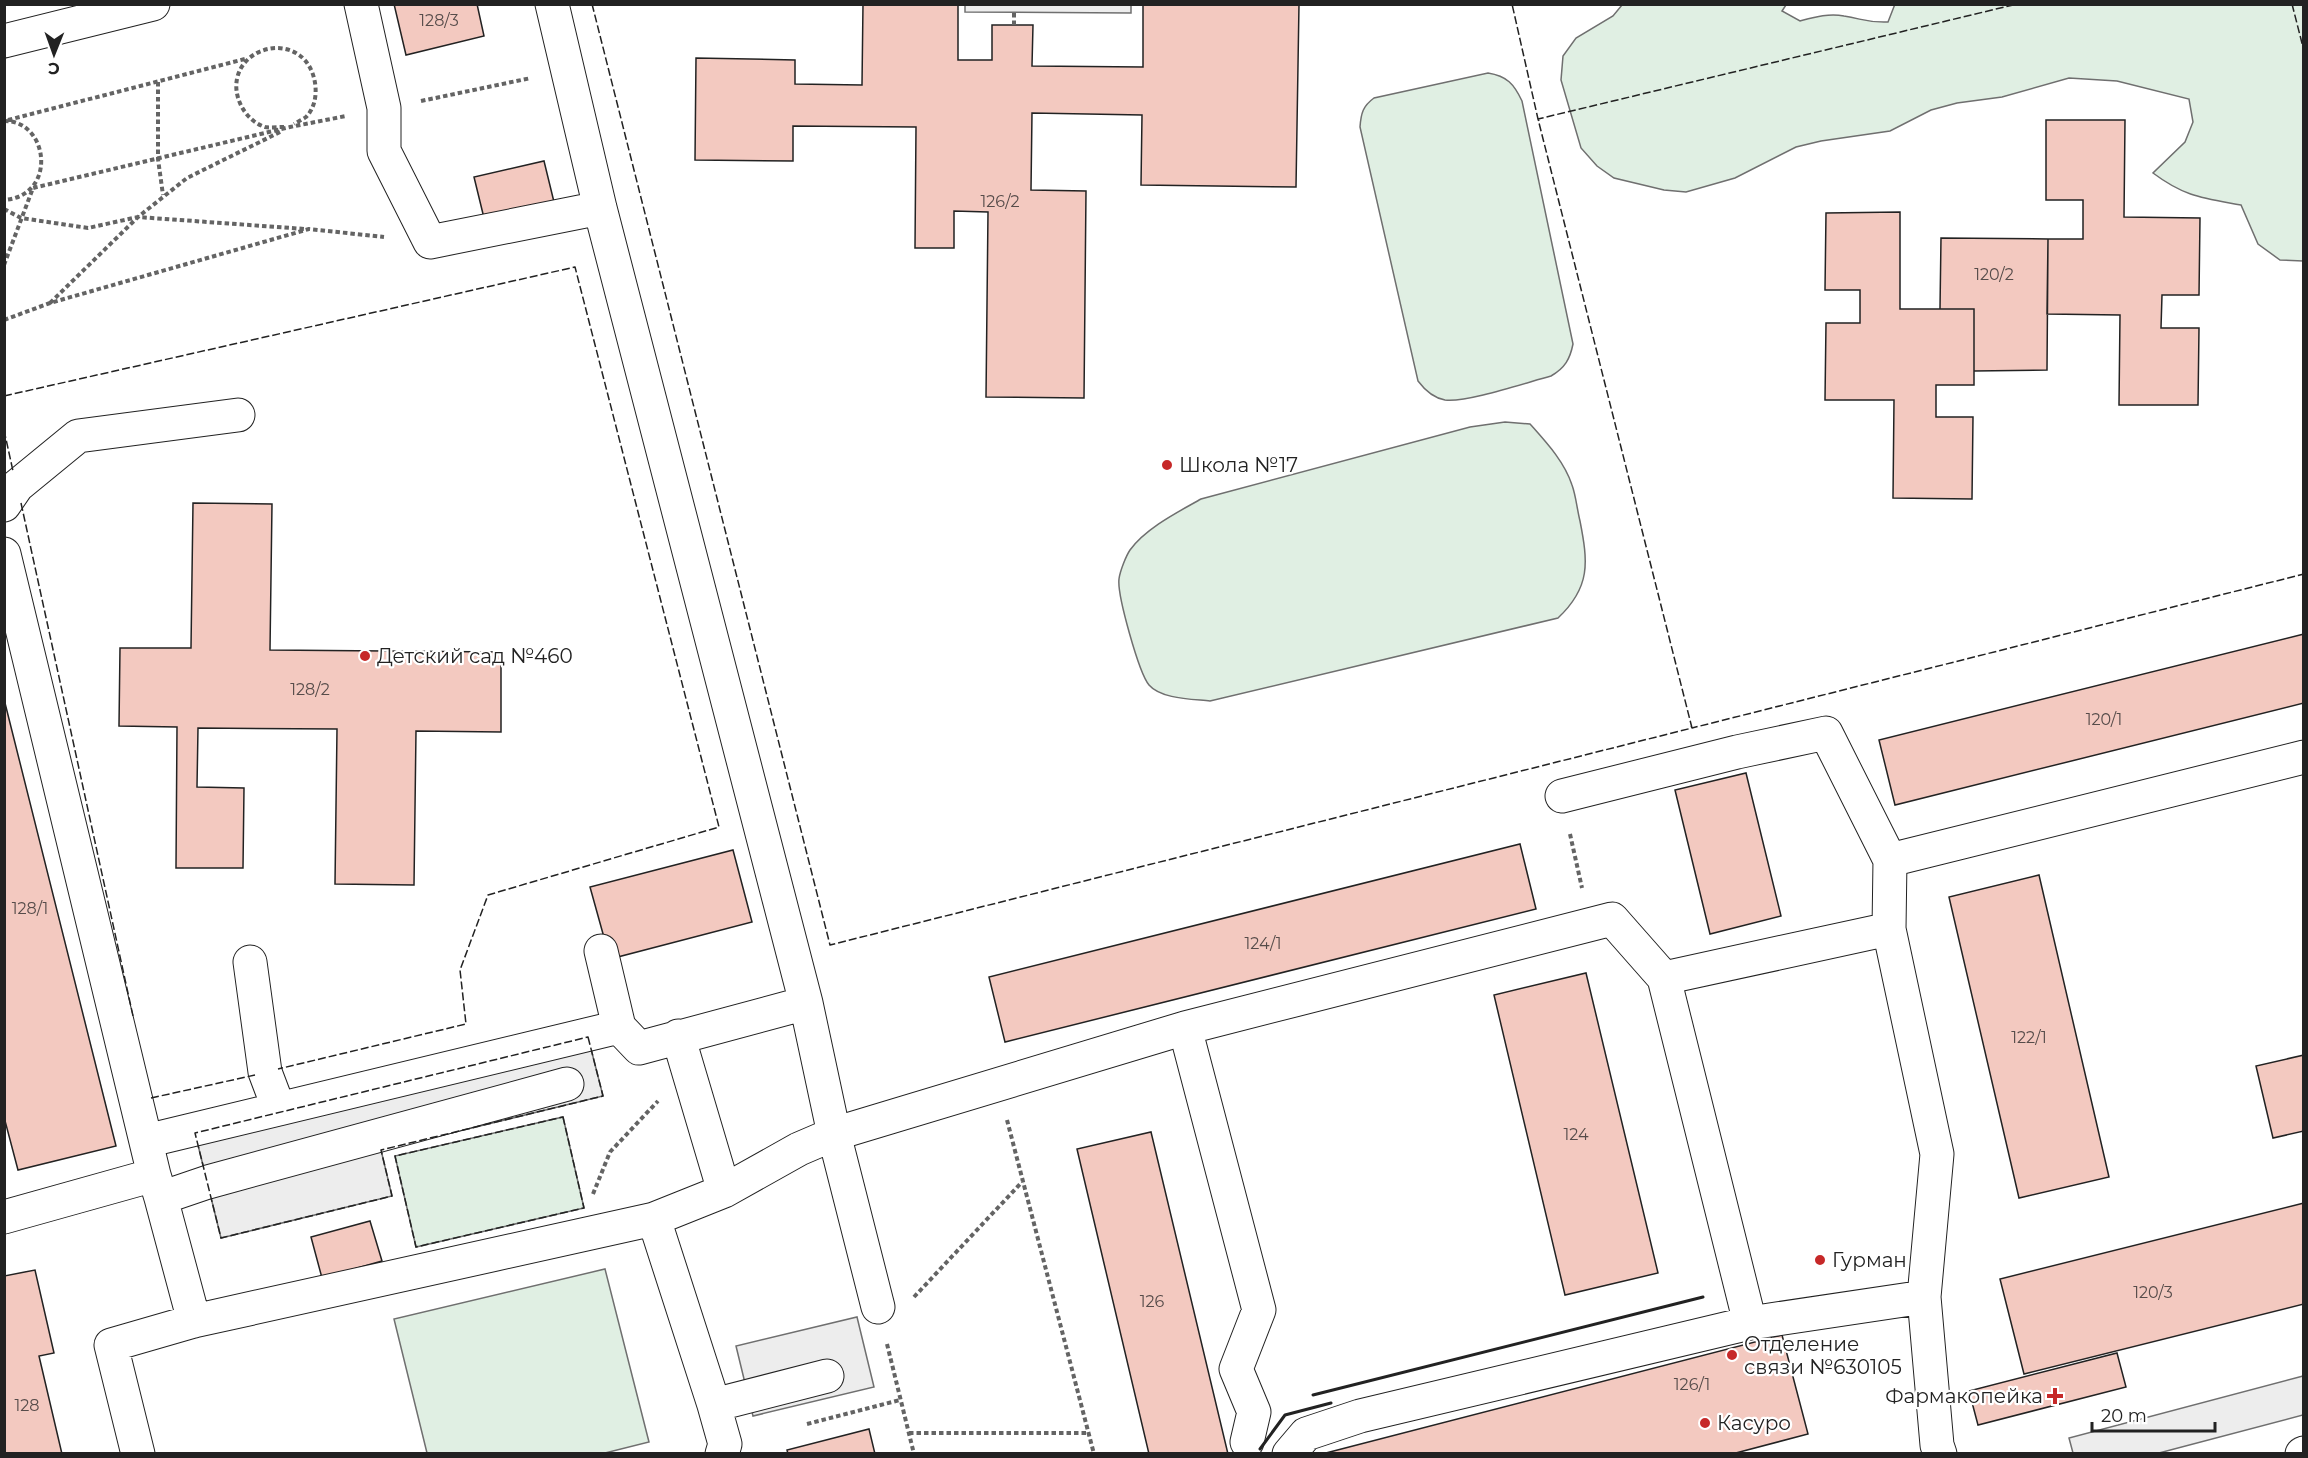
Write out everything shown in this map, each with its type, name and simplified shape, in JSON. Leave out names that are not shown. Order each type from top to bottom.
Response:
[{"type":"lane","points":[[4,42],[153,4]]},
{"type":"lane","points":[[361,4],[384,108],[384,151],[430,242],[600,208]]},
{"type":"lane","points":[[552,4],[600,208],[806,1003],[834,1134],[893,1305]]},
{"type":"lane","points":[[4,505],[17,486],[78,436],[237,415]]},
{"type":"lane","points":[[4,554],[146,1141],[194,1321]]},
{"type":"lane","points":[[1562,796],[1737,752],[1826,733],[1890,860],[1889,929],[1937,1154],[1924,1297],[1936,1445],[1940,1454]]},
{"type":"lane","points":[[1890,860],[2304,757]]},
{"type":"lane","points":[[138,1454],[111,1345],[194,1321],[654,1219],[724,1191],[799,1149],[834,1134],[1185,1028],[1612,919],[1664,978],[1750,1323]]},
{"type":"lane","points":[[1664,978],[1889,929]]},
{"type":"lane","points":[[601,951],[619,1027],[639,1048],[806,1003]]},
{"type":"lane","points":[[250,963],[265,1072],[279,1109]]},
{"type":"lane","points":[[146,1141],[619,1027]]},
{"type":"lane","points":[[1185,1028],[1259,1310],[1236,1369],[1254,1412],[1247,1442]]},
{"type":"lane","points":[[678,1036],[724,1191]]},
{"type":"lane","points":[[4,1217],[158,1187],[208,1182],[567,1084]]},
{"type":"lane","points":[[654,1219],[714,1405],[725,1444],[722,1454]]},
{"type":"lane","points":[[1289,1454],[1306,1434],[1360,1416],[1750,1323],[1924,1297]]},
{"type":"lane","points":[[714,1405],[827,1376]]},
{"type":"path","points":[[1014,12],[1014,25]]},
{"type":"path","points":[[6,120],[245,59],[262,50],[283,48],[300,55],[314,74],[315,95],[307,116],[290,127],[187,178],[138,218],[50,303]]},
{"type":"path","points":[[245,59],[237,80],[239,100],[248,117],[266,127],[290,127]]},
{"type":"path","points":[[4,200],[16,199],[33,188],[290,127],[569,70]]},
{"type":"path","points":[[158,82],[158,159],[164,196]]},
{"type":"path","points":[[4,265],[41,168],[40,146],[26,127],[6,120]]},
{"type":"path","points":[[4,209],[21,218],[88,228],[138,218],[309,229],[430,242]]},
{"type":"path","points":[[4,320],[50,303],[309,229]]},
{"type":"path","points":[[1562,796],[1590,924]]},
{"type":"path","points":[[576,1236],[610,1152],[655,1102],[692,1080]]},
{"type":"path","points":[[997,1084],[1094,1454]]},
{"type":"path","points":[[914,1454],[900,1400],[893,1305],[1023,1182]]},
{"type":"path","points":[[807,1424],[900,1400]]},
{"type":"path","points":[[909,1433],[1088,1433]]},
{"type":"green space","points":[[1895,4],[2303,5],[2303,261],[2280,260],[2258,244],[2241,205],[2185,192],[2153,173],[2185,142],[2193,122],[2189,99],[2117,81],[2069,78],[2002,97],[1957,103],[1931,110],[1890,131],[1796,147],[1735,178],[1686,192],[1664,190],[1614,178],[1597,166],[1581,148],[1561,80],[1563,56],[1576,38],[1613,16],[1622,5],[1786,5],[1782,11],[1800,21],[1833,15],[1888,22]]},
{"type":"green space","points":[[1488,73],[1500,76],[1509,82],[1522,101],[1573,344],[1566,363],[1551,376],[1482,395],[1445,400],[1430,393],[1418,381],[1360,122],[1365,107],[1374,98]]},
{"type":"green space","points":[[1505,422],[1530,424],[1559,460],[1569,476],[1573,489],[1585,549],[1584,573],[1576,596],[1558,618],[1210,701],[1169,696],[1154,690],[1149,685],[1140,666],[1130,634],[1121,601],[1119,579],[1130,550],[1153,528],[1201,499],[1470,427]]},
{"type":"green space","points":[[563,1117],[584,1208],[416,1247],[395,1156]]},
{"type":"green space","points":[[605,1269],[649,1442],[601,1454],[427,1453],[394,1319]]},
{"type":"shaded area","points":[[1131,4],[1131,13],[965,12],[965,5]]},
{"type":"shaded area","points":[[588,1037],[603,1096],[381,1150],[392,1196],[221,1238],[195,1133]]},
{"type":"shaded area","points":[[857,1317],[874,1387],[753,1416],[736,1346]]},
{"type":"shaded area","points":[[2303,1376],[2303,1415],[2159,1453],[2073,1453],[2069,1438]]},
{"type":"building","points":[[394,4],[477,4],[484,36],[406,55]]},
{"type":"building","points":[[863,4],[958,4],[958,60],[992,60],[992,25],[1033,25],[1032,66],[1143,67],[1143,4],[1299,4],[1296,187],[1141,185],[1142,115],[1032,113],[1031,190],[1086,191],[1084,398],[986,397],[988,212],[954,211],[954,248],[915,248],[916,127],[793,126],[793,161],[695,160],[696,58],[795,60],[795,84],[862,85]]},
{"type":"building","points":[[2046,120],[2125,120],[2124,217],[2200,218],[2199,295],[2162,295],[2161,328],[2199,328],[2198,405],[2119,405],[2120,315],[2047,314],[2048,239],[2083,239],[2083,200],[2046,200]]},
{"type":"building","points":[[544,161],[554,202],[484,218],[474,177]]},
{"type":"building","points":[[1900,212],[1900,309],[1974,309],[1974,385],[1936,385],[1936,417],[1973,417],[1972,499],[1893,498],[1894,400],[1825,400],[1826,323],[1860,323],[1860,290],[1825,290],[1826,213]]},
{"type":"building","points":[[1941,238],[2048,239],[2047,370],[1974,371],[1974,309],[1940,309]]},
{"type":"building","points":[[193,503],[272,504],[270,650],[501,652],[501,732],[416,731],[414,885],[335,884],[337,729],[198,728],[197,787],[244,788],[243,868],[176,868],[177,727],[119,726],[120,648],[191,648]]},
{"type":"building","points":[[2304,634],[2304,703],[1895,805],[1879,740]]},
{"type":"building","points":[[4,699],[116,1146],[18,1170],[4,1117]]},
{"type":"building","points":[[1746,773],[1781,916],[1710,934],[1675,790]]},
{"type":"building","points":[[1520,844],[1536,909],[1005,1042],[989,977]]},
{"type":"building","points":[[733,850],[752,922],[610,959],[590,887]]},
{"type":"building","points":[[2039,875],[2109,1177],[2019,1198],[1949,897]]},
{"type":"building","points":[[1586,973],[1658,1273],[1565,1295],[1494,995]]},
{"type":"building","points":[[2304,1055],[2304,1131],[2273,1138],[2256,1066]]},
{"type":"building","points":[[1151,1132],[1228,1454],[1149,1454],[1077,1149]]},
{"type":"building","points":[[2304,1203],[2304,1304],[2024,1374],[2000,1279]]},
{"type":"building","points":[[370,1221],[382,1261],[322,1278],[311,1237]]},
{"type":"building","points":[[35,1270],[54,1353],[39,1356],[62,1454],[4,1454],[4,1276]]},
{"type":"building","points":[[1782,1335],[1808,1434],[1732,1454],[1322,1454]]},
{"type":"building","points":[[2117,1353],[2126,1387],[1978,1425],[1969,1391]]},
{"type":"building","points":[[869,1429],[875,1454],[788,1454],[787,1450]]},
{"type":"fence","points":[[592,4],[830,945],[1692,728],[1538,119],[1512,4]]},
{"type":"fence","points":[[1539,121],[1538,119],[2017,4]]},
{"type":"fence","points":[[2292,4],[2304,51]]},
{"type":"fence","points":[[4,396],[575,267],[719,827],[488,895],[460,970],[466,1024],[278,1069]]},
{"type":"fence","points":[[4,430],[13,471]]},
{"type":"fence","points":[[21,503],[133,1016]]},
{"type":"fence","points":[[1691,726],[1692,728],[2304,574]]},
{"type":"fence","points":[[588,1037],[603,1096],[381,1150],[392,1196],[221,1238],[195,1133],[588,1037]]},
{"type":"fence","points":[[151,1098],[255,1075]]},
{"type":"fence","points":[[563,1117],[584,1208],[416,1247],[395,1156],[563,1117]]},
{"type":"wall","points":[[1313,1395],[1703,1297]]},
{"type":"wall","points":[[1260,1449],[1285,1415],[1331,1403]]},
{"type":"place","name":"Школа №17","points":[[1167,465]]},
{"type":"place","name":"Детский сад №460","points":[[365,656]]},
{"type":"place","name":"Гурман","points":[[1820,1260]]},
{"type":"place","name":"Отделение связи №630105","points":[[1732,1355]]},
{"type":"place","name":"Фармакопейка","points":[[2055,1396]]},
{"type":"place","name":"Касуро","points":[[1705,1423]]}]
